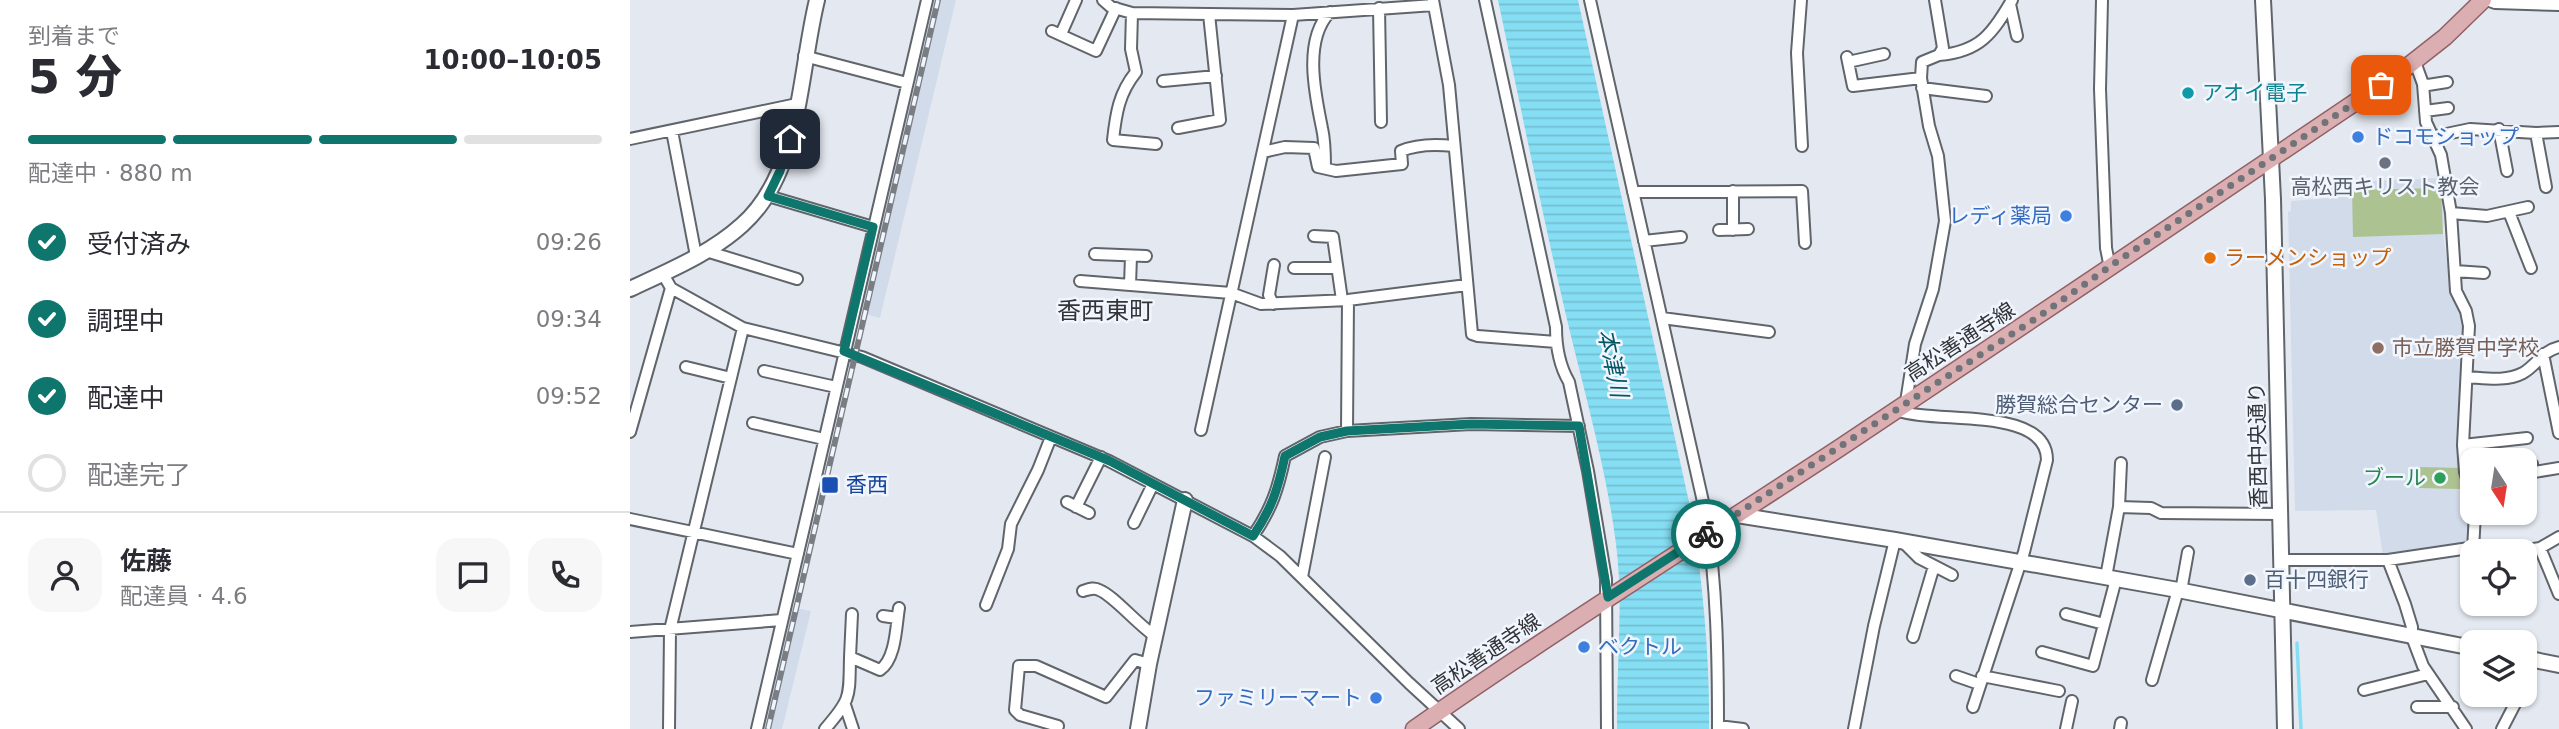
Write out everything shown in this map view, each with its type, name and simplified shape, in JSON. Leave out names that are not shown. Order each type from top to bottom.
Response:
[{"type":"main road","name":"高松善通寺線","points":[[1415,729],[1612,595],[2110,268],[2414,62],[2485,0]]},
{"type":"street","points":[[630,289],[701,253],[743,224],[768,196],[786,155],[817,0]]},
{"type":"street","points":[[757,729],[927,0]]},
{"type":"street","points":[[1076,0],[1056,33],[1096,51],[1116,8]]},
{"type":"street","points":[[1103,0],[1132,13],[1293,15],[1334,8],[1378,8],[1434,2],[1449,85],[1472,334],[1556,342]]},
{"type":"street","points":[[1485,0],[1553,313],[1562,370],[1569,382],[1579,426],[1612,595],[1606,729]]},
{"type":"street","points":[[1590,0],[1662,318],[1704,534],[1716,605],[1718,727],[1743,729]]},
{"type":"street","points":[[1801,0],[1797,53],[1802,146]]},
{"type":"street","points":[[1935,0],[1943,48],[1939,55]]},
{"type":"street","points":[[2102,0],[2100,89],[2106,247],[2110,268]]},
{"type":"street","name":"香西中央通り","points":[[2263,0],[2270,159],[2285,729]]},
{"type":"street","points":[[2485,0],[2496,3],[2559,5]]},
{"type":"street","points":[[1973,707],[2020,562],[2047,452],[2033,433],[2010,422],[1920,416],[1902,406],[1915,344],[1933,289],[1945,221],[1938,156],[1929,126],[1922,83],[1922,62],[1939,55],[1957,54],[1975,46],[1990,35],[2011,2]]},
{"type":"street","points":[[2011,2],[2017,36]]},
{"type":"street","points":[[1325,167],[1323,130],[1314,94],[1315,41],[1318,29],[1334,8]]},
{"type":"street","points":[[1378,8],[1381,122]]},
{"type":"street","points":[[1132,13],[1131,49],[1136,72],[1124,87],[1113,139],[1156,144]]},
{"type":"street","points":[[1178,128],[1220,120],[1209,14]]},
{"type":"street","points":[[1201,430],[1293,15]]},
{"type":"street","points":[[1884,54],[1847,59],[1853,86],[1922,83],[1986,96]]},
{"type":"street","points":[[804,56],[907,83]]},
{"type":"street","points":[[2414,62],[2423,84],[2425,111],[2432,137],[2441,155],[2451,213],[2456,291],[2466,311],[2469,326],[2464,448]]},
{"type":"street","points":[[1163,80],[1216,76]]},
{"type":"street","points":[[2423,84],[2448,82]]},
{"type":"street","points":[[630,139],[797,104]]},
{"type":"street","points":[[2425,111],[2448,107]]},
{"type":"street","points":[[2432,137],[2470,129],[2559,132]]},
{"type":"street","points":[[2499,129],[2507,171]]},
{"type":"street","points":[[671,131],[701,253]]},
{"type":"street","points":[[2536,133],[2546,187]]},
{"type":"street","points":[[1263,152],[1285,147],[1314,148],[1318,167],[1336,171],[1402,164],[1401,151],[1411,147],[1454,146]]},
{"type":"street","points":[[1733,191],[1733,230]]},
{"type":"street","points":[[1633,192],[1802,191],[1805,243]]},
{"type":"street","points":[[768,196],[873,227]]},
{"type":"street","points":[[2451,213],[2487,216],[2528,207]]},
{"type":"street","points":[[2509,212],[2532,268]]},
{"type":"street","points":[[1719,230],[1748,229]]},
{"type":"street","points":[[1314,236],[1333,237],[1345,300],[1347,431]]},
{"type":"street","points":[[1644,240],[1681,237]]},
{"type":"street","points":[[701,253],[797,279]]},
{"type":"street","points":[[1095,254],[1146,256]]},
{"type":"street","points":[[1130,285],[1131,256]]},
{"type":"street","points":[[1273,303],[1269,295],[1274,265]]},
{"type":"street","points":[[1294,268],[1337,268]]},
{"type":"street","points":[[2455,271],[2484,273]]},
{"type":"street","points":[[663,274],[671,288],[743,328],[844,351],[1101,457],[1253,536],[1280,556],[1459,729]]},
{"type":"street","points":[[1080,281],[1231,293],[1261,304],[1345,300],[1467,285]]},
{"type":"street","points":[[630,432],[632,415],[671,288]]},
{"type":"street","points":[[1662,318],[1769,332]]},
{"type":"street","points":[[669,729],[670,630],[743,328]]},
{"type":"street","points":[[2467,377],[2501,379],[2514,376],[2523,373],[2549,349],[2559,347]]},
{"type":"street","points":[[2543,354],[2559,433]]},
{"type":"street","points":[[686,366],[731,378]]},
{"type":"street","points":[[764,371],[836,387]]},
{"type":"street","points":[[753,422],[824,439]]},
{"type":"street","points":[[1253,536],[1274,501],[1285,456],[1320,437],[1347,431],[1471,424],[1579,426]]},
{"type":"street","points":[[986,605],[1008,549],[1011,524],[1051,437]]},
{"type":"street","points":[[2463,445],[2526,438]]},
{"type":"street","points":[[1089,513],[1071,505],[1101,457]]},
{"type":"street","points":[[1302,577],[1325,457]]},
{"type":"street","points":[[2042,652],[2093,666],[2104,624],[2111,578],[2121,463]]},
{"type":"street","points":[[2538,467],[2559,468]]},
{"type":"street","points":[[1310,471],[1322,474]]},
{"type":"street","points":[[1134,523],[1153,484]]},
{"type":"street","points":[[1138,729],[1149,664],[1185,500]]},
{"type":"street","points":[[2119,507],[2151,508],[2161,513],[2280,514]]},
{"type":"street","points":[[1737,515],[2111,578],[2460,646]]},
{"type":"street","points":[[1301,517],[1313,520]]},
{"type":"street","points":[[630,519],[798,554]]},
{"type":"street","points":[[2537,548],[2559,537]]},
{"type":"street","points":[[1898,540],[1919,558],[1952,575]]},
{"type":"street","points":[[1854,729],[1874,626],[1898,540]]},
{"type":"street","points":[[2540,548],[2554,564],[2559,594]]},
{"type":"street","points":[[2281,560],[2388,560],[2460,549]]},
{"type":"street","points":[[2152,680],[2188,552]]},
{"type":"street","points":[[2388,560],[2405,604],[2412,637],[2428,674],[2466,729]]},
{"type":"street","points":[[1913,637],[1934,566]]},
{"type":"street","points":[[1083,591],[1093,588],[1101,590],[1141,627],[1155,636]]},
{"type":"street","points":[[850,657],[880,670],[884,667],[889,659],[898,613],[883,616]]},
{"type":"street","points":[[825,729],[849,696],[852,614]]},
{"type":"street","points":[[2066,614],[2104,624]]},
{"type":"street","points":[[630,632],[782,620]]},
{"type":"street","points":[[1058,726],[1020,715],[1015,710],[1019,666],[1036,666],[1106,697],[1135,660],[1149,664]]},
{"type":"street","points":[[2537,660],[2559,665]]},
{"type":"street","points":[[2364,690],[2428,674]]},
{"type":"street","points":[[1956,676],[2059,691]]},
{"type":"street","points":[[845,705],[853,729]]},
{"type":"street","points":[[2417,707],[2453,708]]},
{"type":"street","points":[[2502,729],[2513,707]]},
{"type":"street","points":[[2066,729],[2074,709]]},
{"type":"shaded area","points":[[932,0],[956,0],[880,318],[859,312]]},
{"type":"shaded area","name":"市立勝賀中学校","points":[[2439,178],[2444,213],[2443,234],[2452,293],[2465,322],[2468,448],[2460,448],[2460,525],[2472,525],[2471,539],[2460,539],[2460,546],[2383,556],[2376,510],[2295,511],[2288,212],[2291,211],[2291,201],[2330,198],[2331,183]]},
{"type":"shaded area","points":[[790,607],[811,611],[782,729],[762,729]]},
{"type":"green space","points":[[2441,188],[2443,234],[2353,237],[2352,190]]},
{"type":"green space","name":"ブール","points":[[2420,467],[2460,468],[2460,489],[2419,488]]},
{"type":"water","name":"本津川","points":[[1498,0],[1578,0],[1693,520],[1705,624],[1709,729],[1617,729],[1620,614],[1612,515],[1547,234]]},
{"type":"waterway","points":[[2297,643],[2301,729]]},
{"type":"railway","points":[[768,729],[938,0]]},
{"type":"way so far","points":[[1706,534],[2038,317],[2381,85]]},
{"type":"place","name":"アオイ電子","points":[[2188,93]]},
{"type":"place","name":"ドコモショップ","points":[[2358,137]]},
{"type":"place","name":"高松西キリスト教会","points":[[2385,163]]},
{"type":"place","name":"レディ薬局","points":[[2066,216]]},
{"type":"place","name":"ラーメンショップ","points":[[2210,258]]},
{"type":"place","name":"市立勝賀中学校","points":[[2378,348]]},
{"type":"place","name":"勝賀総合センター","points":[[2177,405]]},
{"type":"place","name":"ブール","points":[[2440,478]]},
{"type":"place","name":"香西","points":[[830,485]]},
{"type":"place","name":"百十四銀行","points":[[2250,580]]},
{"type":"place","name":"ベクトル","points":[[1584,647]]},
{"type":"place","name":"ファミリーマート","points":[[1376,698]]},
{"type":"district","name":"香西東町","points":[[1105,311]]},
{"type":"route","points":[[790,139],[780,171],[768,196],[873,227],[844,351],[1110,461],[1253,536],[1269,513],[1278,490],[1285,456],[1320,437],[1347,431],[1403,426],[1471,424],[1579,426],[1608,597],[1706,534]]}]
